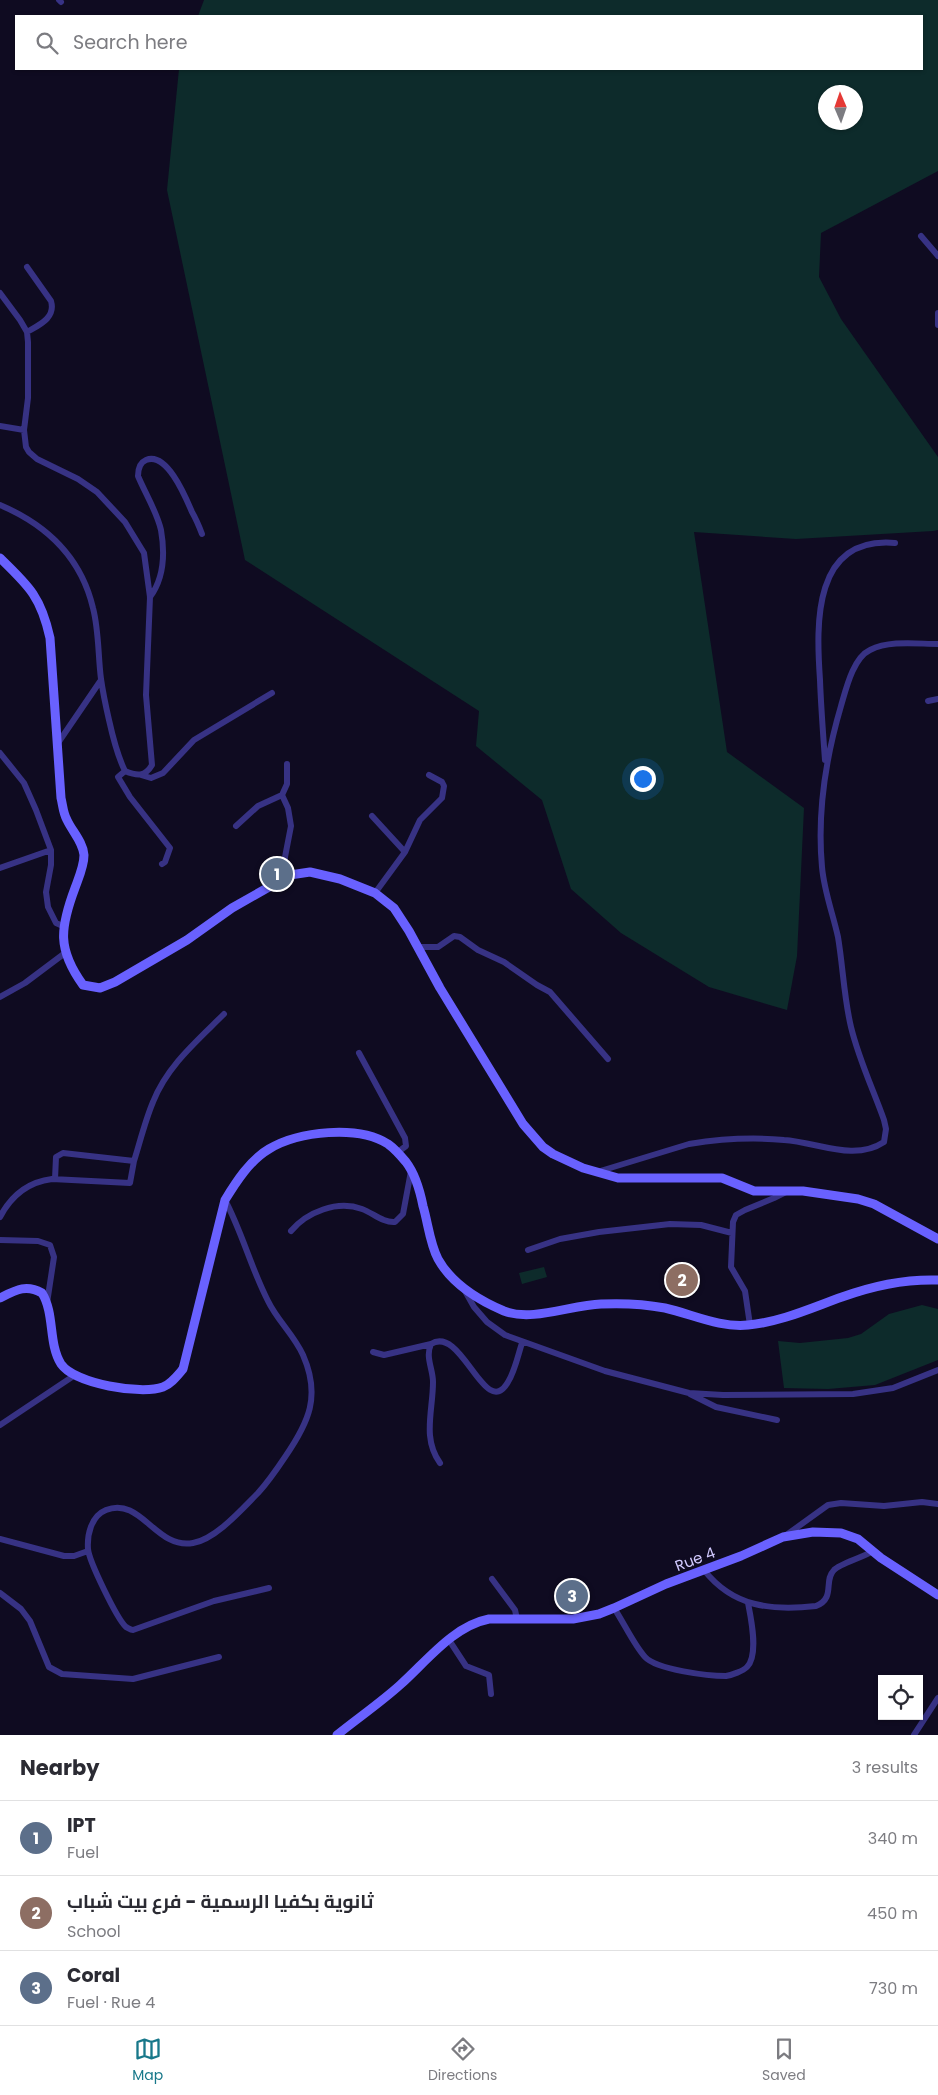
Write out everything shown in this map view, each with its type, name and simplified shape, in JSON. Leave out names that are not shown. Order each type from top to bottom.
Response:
[{"type":"street","points":[[921,236],[938,256]]},
{"type":"street","points":[[26,332],[47,320],[53,307],[51,301],[27,267]]},
{"type":"street","points":[[0,293],[26,332],[29,366],[24,430],[26,447],[29,452],[97,492],[125,522],[144,553],[150,597],[146,695],[152,764],[148,772],[141,775]]},
{"type":"street","points":[[938,313],[938,326]]},
{"type":"street","points":[[0,426],[24,430]]},
{"type":"street","points":[[150,597],[158,586],[162,575],[161,530],[138,476],[138,469],[141,463],[151,459],[160,461],[173,474],[202,534]]},
{"type":"street","points":[[0,505],[21,514],[44,529],[59,542],[82,578],[94,610],[101,680],[118,758],[125,771],[150,778],[163,773],[194,740],[272,693]]},
{"type":"street","points":[[596,1172],[689,1144],[705,1142],[736,1139],[785,1140],[852,1151],[864,1151],[884,1142],[886,1129],[884,1120],[865,1072],[851,1027],[837,935],[822,867],[821,838],[826,766],[817,642],[819,609],[824,590],[834,567],[843,556],[862,547],[880,541],[894,542]]},
{"type":"street","points":[[0,558],[33,591],[46,619],[50,638],[64,812],[84,854],[63,938],[65,952],[72,970],[83,985],[100,988],[187,940],[232,908],[284,878],[302,873],[321,873],[375,892],[394,908],[419,947],[440,988],[523,1124],[548,1151],[596,1172],[618,1178],[722,1178],[754,1191],[803,1191],[858,1199],[874,1204],[938,1239]]},
{"type":"street","points":[[826,766],[843,696],[855,667],[862,657],[869,650],[882,646],[938,644]]},
{"type":"street","points":[[58,743],[101,680]]},
{"type":"street","points":[[928,701],[938,699]]},
{"type":"street","points":[[0,753],[24,783],[51,850],[51,865],[46,892],[48,907],[56,923],[65,927]]},
{"type":"street","points":[[236,826],[258,806],[282,795],[287,784],[287,764]]},
{"type":"street","points":[[125,771],[118,777],[130,797],[170,848],[165,862],[162,864]]},
{"type":"street","points":[[375,892],[405,852],[423,816],[438,804],[442,798],[444,786],[442,782],[429,775]]},
{"type":"street","points":[[282,795],[288,808],[291,826],[285,857],[284,878]]},
{"type":"street","points":[[372,816],[405,852]]},
{"type":"street","points":[[0,868],[51,850]]},
{"type":"street","points":[[419,947],[438,947],[454,936],[460,937],[478,950],[504,962],[557,998],[572,1019],[589,1035],[608,1059]]},
{"type":"street","points":[[0,997],[32,978],[65,952]]},
{"type":"street","points":[[0,1217],[5,1207],[24,1189],[34,1183],[55,1179],[130,1183],[134,1161],[153,1102],[163,1082],[182,1055],[224,1014]]},
{"type":"street","points":[[359,1054],[405,1138],[406,1146],[398,1152]]},
{"type":"street","points":[[0,1298],[20,1288],[27,1287],[42,1293],[47,1303],[60,1363],[74,1375],[141,1391],[164,1387],[174,1380],[183,1369],[225,1200],[236,1183],[258,1157],[268,1149],[288,1140],[317,1134],[353,1133],[380,1140],[398,1152],[411,1171],[418,1187],[438,1258],[446,1271],[465,1290],[474,1307],[487,1322],[505,1335],[522,1343],[605,1371],[689,1393],[743,1395],[853,1394],[893,1388],[938,1370]]},
{"type":"street","points":[[55,1179],[56,1157],[63,1153],[134,1161]]},
{"type":"street","points":[[291,1231],[311,1214],[340,1207],[361,1209],[390,1223],[398,1221],[405,1210],[411,1171]]},
{"type":"street","points":[[750,1325],[745,1291],[731,1267],[732,1233],[736,1215],[786,1192]]},
{"type":"street","points":[[225,1200],[246,1246],[267,1300],[303,1356],[312,1391],[312,1402],[307,1422],[293,1446],[264,1486],[228,1521],[202,1540],[192,1543],[175,1543],[166,1539],[127,1508],[115,1508],[105,1510],[94,1521],[89,1534],[88,1551],[119,1618],[127,1628],[133,1630],[214,1600],[269,1588]]},
{"type":"street","points":[[528,1250],[560,1239],[600,1232],[670,1224],[701,1225],[732,1233]]},
{"type":"street","points":[[0,1240],[38,1240],[50,1246],[54,1256],[47,1303]]},
{"type":"street","points":[[465,1290],[503,1310],[518,1314],[536,1314],[575,1306],[619,1303],[663,1308],[714,1322],[750,1325],[794,1315],[873,1288],[914,1280],[938,1280]]},
{"type":"street","points":[[373,1352],[381,1355],[388,1354],[440,1341],[456,1348],[483,1385],[489,1390],[496,1392],[504,1388],[508,1382],[522,1343]]},
{"type":"street","points":[[430,1344],[428,1352],[433,1383],[430,1439],[434,1456],[440,1463]]},
{"type":"street","points":[[0,1425],[74,1375]]},
{"type":"street","points":[[689,1393],[716,1407],[777,1420]]},
{"type":"street","points":[[783,1537],[814,1513],[828,1505],[841,1503],[884,1506],[922,1502],[938,1504]]},
{"type":"street","name":"Rue 4","points":[[337,1735],[399,1686],[449,1640],[482,1620],[573,1619],[614,1608],[666,1584],[741,1556],[783,1537],[813,1532],[841,1533],[858,1539],[873,1552],[938,1595]]},
{"type":"street","points":[[0,1539],[64,1556],[74,1556],[88,1551]]},
{"type":"street","points":[[704,1570],[719,1586],[748,1603],[759,1606],[810,1607],[821,1604],[827,1596],[830,1576],[835,1568],[873,1552]]},
{"type":"street","points":[[492,1579],[515,1610],[517,1619]]},
{"type":"street","points":[[0,1593],[21,1608],[30,1621],[49,1667],[62,1674],[133,1680],[219,1657]]},
{"type":"street","points":[[614,1608],[646,1657],[654,1663],[673,1669],[728,1676],[748,1667],[752,1658],[753,1639],[748,1603]]},
{"type":"street","points":[[449,1640],[466,1666],[489,1675],[491,1694]]},
{"type":"street","points":[[914,1735],[938,1698]]},
{"type":"green space","points":[[204,0],[938,0],[938,171],[821,233],[819,277],[841,319],[938,457],[938,530],[796,539],[694,532],[727,752],[804,808],[797,956],[787,1010],[709,987],[621,933],[571,889],[542,800],[476,746],[479,711],[245,560],[167,190],[179,70],[923,70],[923,15],[198,15]]},
{"type":"green space","points":[[544,1267],[547,1277],[522,1284],[519,1273]]},
{"type":"green space","points":[[922,1305],[938,1309],[938,1360],[875,1385],[828,1389],[784,1388],[778,1341],[800,1343],[848,1338],[861,1334],[889,1314]]},
{"type":"place","name":"IPT","points":[[277,874]]},
{"type":"place","name":"ثانوية بكفيا الرسمية - فرع بيت شباب","points":[[682,1280]]},
{"type":"place","name":"Coral","points":[[572,1596]]}]
